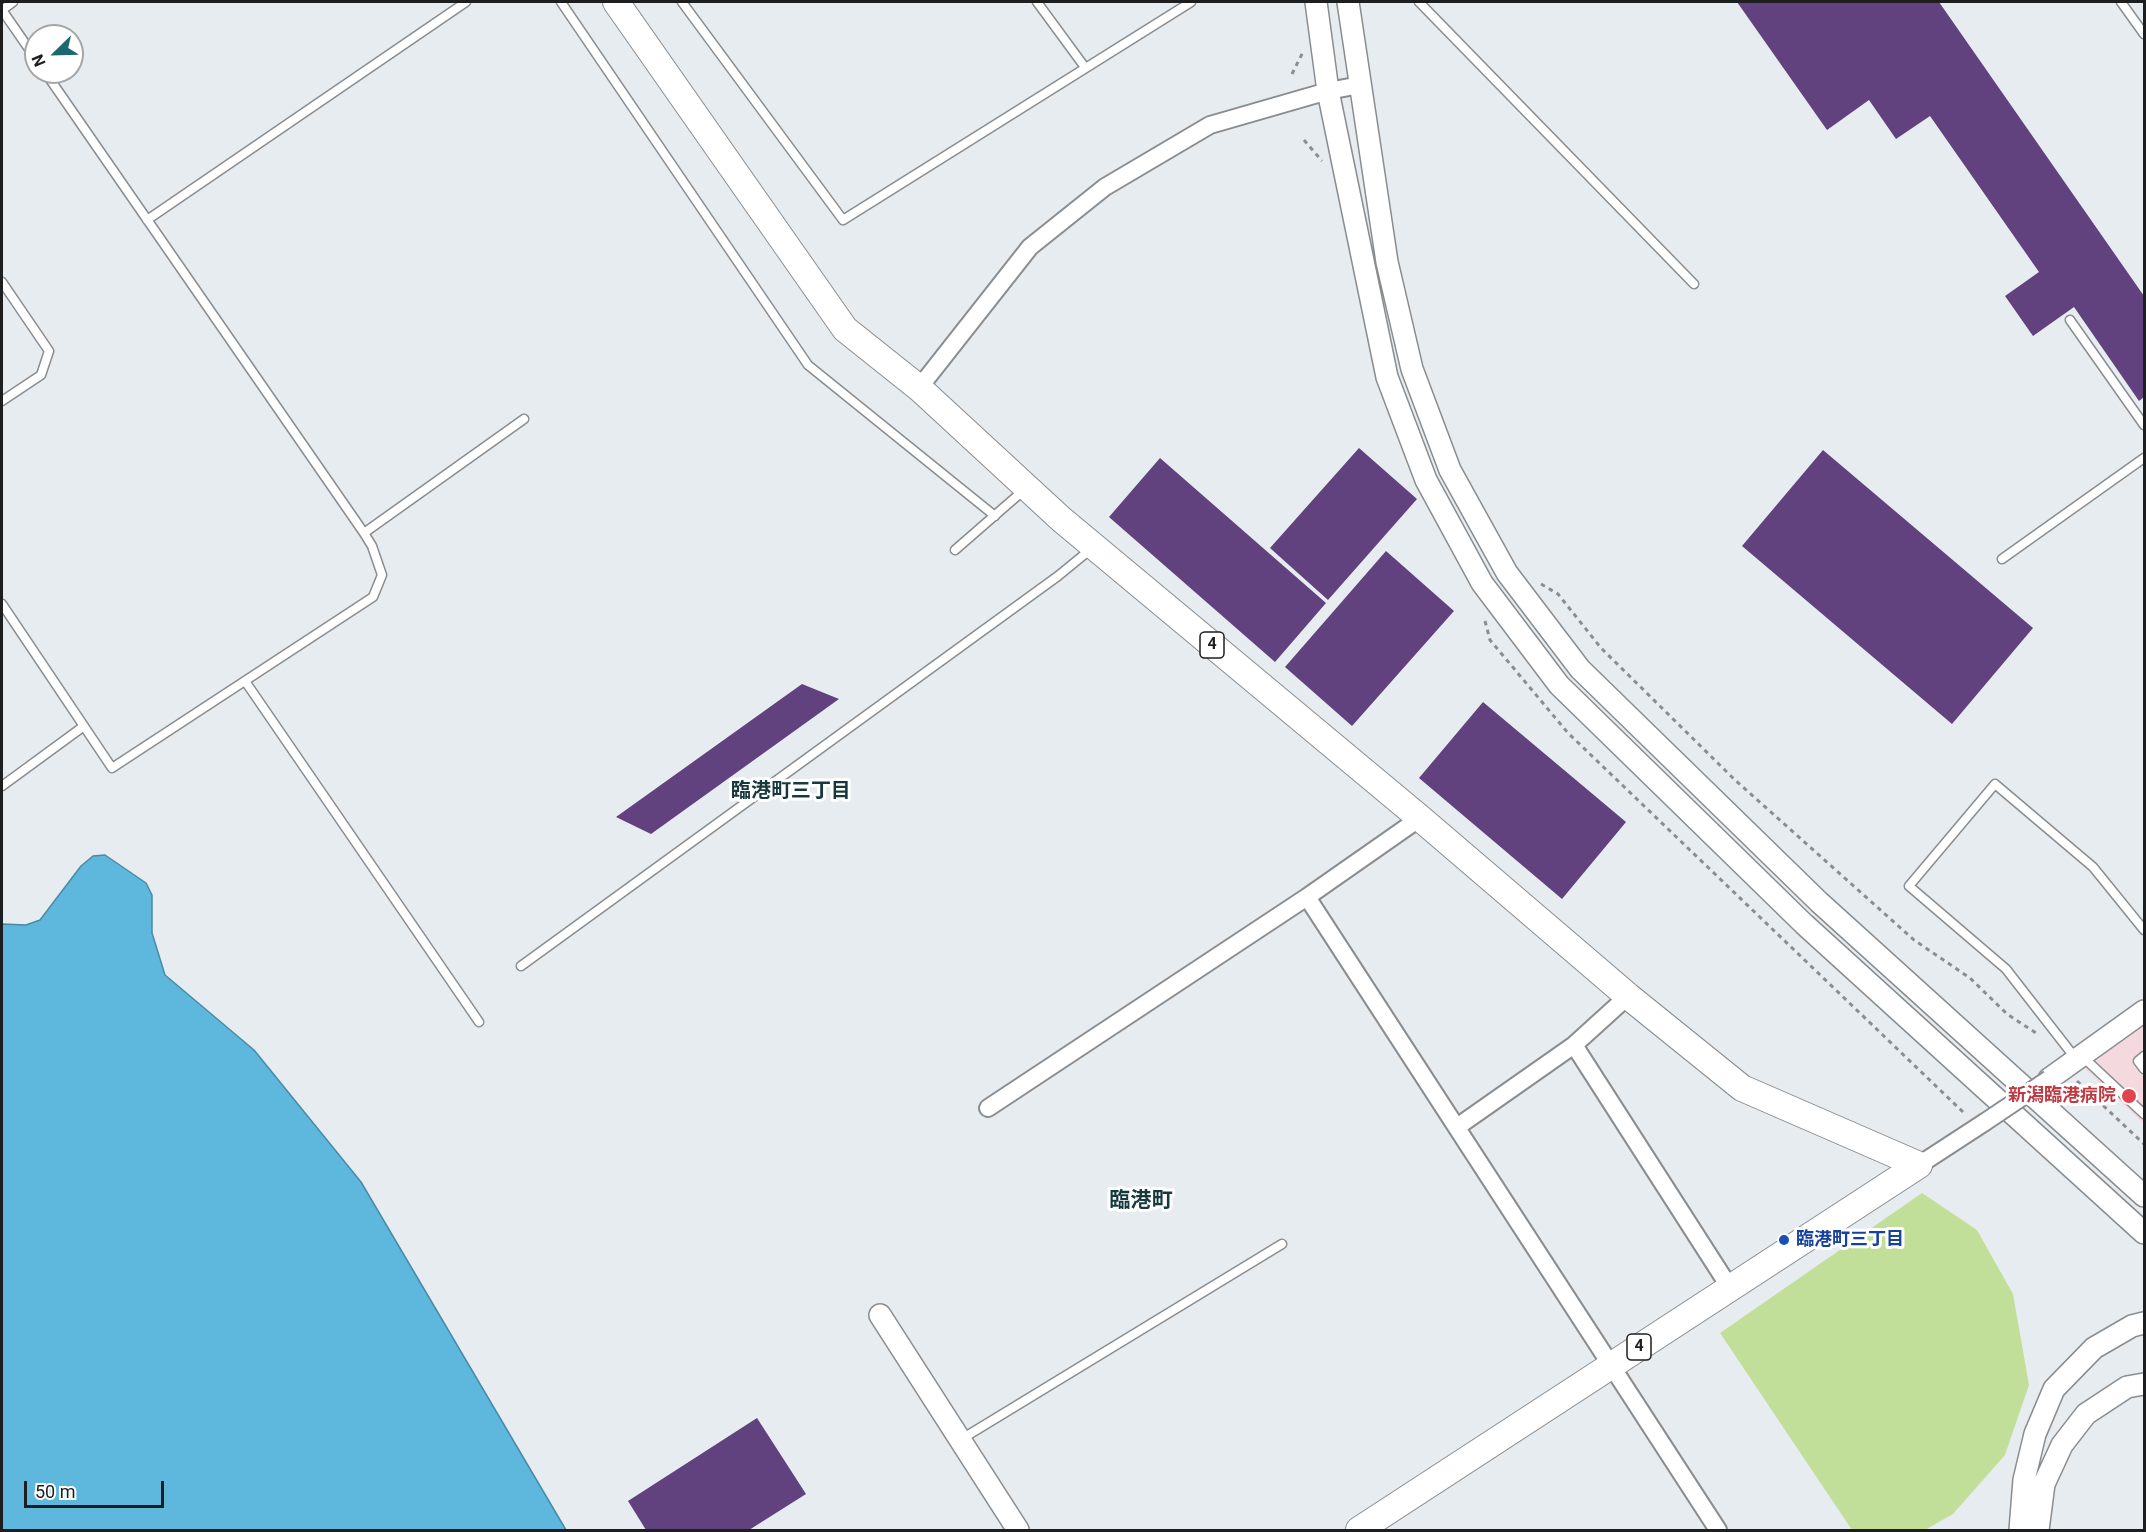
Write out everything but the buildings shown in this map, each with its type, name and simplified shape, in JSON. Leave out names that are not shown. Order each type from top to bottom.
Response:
[{"type":"main road","name":"4","points":[[616,2],[845,329],[919,388],[1093,546],[1420,818],[1628,996],[1742,1088],[1919,1165]]},
{"type":"main road","name":"4","points":[[1359,1530],[1919,1165]]},
{"type":"street","points":[[1316,2],[1328,91],[1387,377],[1426,480],[1482,584],[1559,686],[1804,924],[2145,1233]]},
{"type":"street","points":[[1348,2],[1387,262],[1412,369],[1450,470],[1507,573],[1589,677],[1819,902],[2145,1196]]},
{"type":"street","points":[[919,388],[1030,247],[1105,187],[1210,125],[1328,91],[1360,85]]},
{"type":"street","points":[[988,1108],[1307,897],[1420,818]]},
{"type":"street","points":[[1307,897],[1718,1530]]},
{"type":"street","points":[[1457,1127],[1574,1045],[1628,996]]},
{"type":"street","points":[[1919,1165],[2049,1079],[2077,1064],[2145,1011]]},
{"type":"street","points":[[1574,1045],[1730,1288]]},
{"type":"street","points":[[879,1315],[1018,1530]]},
{"type":"street","points":[[2020,1530],[2024,1480],[2035,1434],[2054,1389],[2094,1348],[2132,1326],[2145,1323]]},
{"type":"street","points":[[2038,1530],[2044,1484],[2062,1445],[2086,1414],[2127,1387],[2145,1384]]},
{"type":"lane","points":[[13,2],[2,10],[24,42]]},
{"type":"lane","points":[[147,219],[466,2]]},
{"type":"lane","points":[[561,2],[808,365],[995,516]]},
{"type":"lane","points":[[682,2],[843,220],[1084,66],[1191,2]]},
{"type":"lane","points":[[1036,2],[1084,66]]},
{"type":"lane","points":[[1419,2],[1694,284]]},
{"type":"lane","points":[[2121,2],[2145,34]]},
{"type":"lane","points":[[2,604],[112,768],[373,597],[382,575],[372,546],[364,533],[53,84]]},
{"type":"lane","points":[[2,282],[49,351],[40,375],[2,401]]},
{"type":"lane","points":[[2070,320],[2145,425]]},
{"type":"lane","points":[[364,533],[524,420]]},
{"type":"lane","points":[[2002,559],[2145,458]]},
{"type":"lane","points":[[955,550],[1027,488]]},
{"type":"lane","points":[[520,966],[1048,583],[1093,546]]},
{"type":"lane","points":[[245,681],[479,1022]]},
{"type":"lane","points":[[2,786],[84,726]]},
{"type":"lane","points":[[2145,930],[2093,867],[1995,784],[1909,886],[2006,969],[2077,1064],[2145,1114]]},
{"type":"lane","points":[[2145,1056],[2138,1060],[2145,1069]]},
{"type":"lane","points":[[960,1440],[1282,1245]]},
{"type":"path","points":[[1540,583],[1558,594],[1601,648],[1662,711],[1879,910],[1909,932],[1914,940],[1970,978],[2007,1014],[2044,1038]]},
{"type":"path","points":[[2077,1064],[2145,1144]]},
{"type":"shaded area","name":"新潟臨港病院","points":[[2144,1024],[2144,1124],[2084,1068]]},
{"type":"green space","points":[[1922,1193],[1977,1230],[2013,1294],[2029,1385],[2005,1455],[1953,1514],[1925,1530],[1852,1530],[1720,1333]]},
{"type":"water","points":[[105,855],[146,883],[152,895],[152,933],[165,975],[254,1050],[361,1182],[566,1530],[2,1530],[2,924],[26,925],[40,920],[81,866],[93,856]]},
{"type":"place","name":"新潟臨港病院","points":[[2129,1096]]},
{"type":"place","name":"臨港町三丁目","points":[[1784,1240]]},
{"type":"district","name":"臨港町三丁目","points":[[791,792]]},
{"type":"district","name":"臨港町","points":[[1141,1202]]}]
